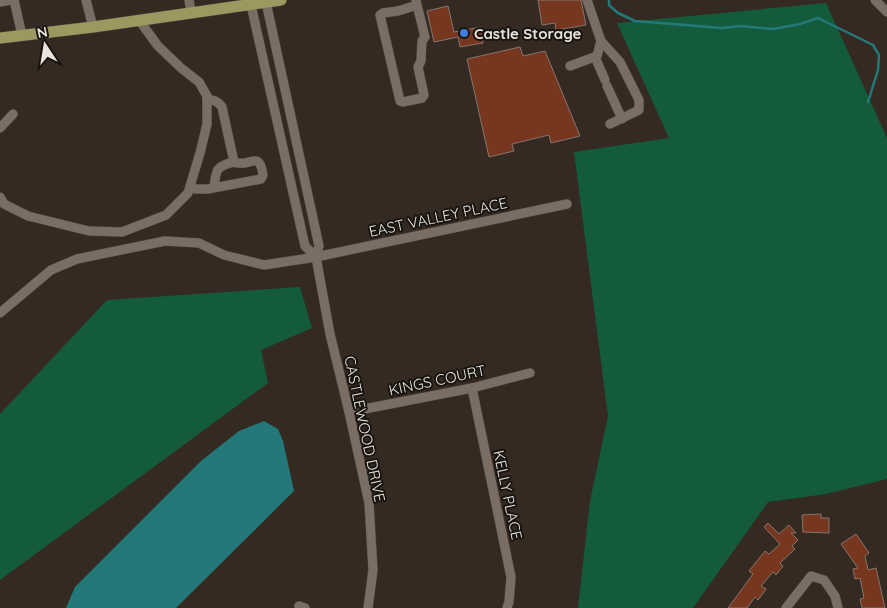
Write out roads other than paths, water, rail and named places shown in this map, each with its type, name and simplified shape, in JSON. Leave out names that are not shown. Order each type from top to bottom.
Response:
[{"type":"main road","points":[[0,38],[93,27],[247,3],[282,0]]},
{"type":"street","points":[[0,2],[12,0],[22,35]]},
{"type":"street","points":[[86,0],[93,27]]},
{"type":"street","points":[[189,0],[191,12]]},
{"type":"street","points":[[587,0],[601,41],[620,62],[639,100],[639,110],[610,124]]},
{"type":"street","points":[[875,0],[887,12]]},
{"type":"street","name":"CASTLEWOOD DRIVE","points":[[266,2],[319,246],[316,257],[330,334],[369,503],[373,570],[368,608]]},
{"type":"street","points":[[417,2],[425,37],[422,41],[421,61],[418,67],[424,95],[422,98],[403,102],[400,101],[380,15],[417,2]]},
{"type":"street","name":"CASTLEWOOD DRIVE","points":[[247,3],[304,246],[316,257]]},
{"type":"street","points":[[1,202],[28,216],[89,232],[122,232],[166,215],[188,193],[207,124],[207,99],[199,82],[158,46],[139,20]]},
{"type":"street","points":[[570,66],[597,56],[601,41]]},
{"type":"street","points":[[595,57],[622,119]]},
{"type":"street","points":[[207,99],[219,102],[222,106],[234,162]]},
{"type":"street","points":[[0,128],[13,114]]},
{"type":"street","points":[[190,187],[196,189],[214,187],[261,178],[263,175],[260,162],[225,164],[217,170],[214,187]]},
{"type":"street","name":"EAST VALLEY PLACE","points":[[0,312],[51,270],[77,259],[165,241],[199,243],[224,255],[264,265],[316,257],[567,204]]},
{"type":"street","name":"KINGS COURT","points":[[349,412],[472,388],[530,373]]},
{"type":"street","name":"KELLY PLACE","points":[[472,388],[511,577],[509,602],[506,608]]},
{"type":"street","points":[[786,608],[811,576],[824,580],[835,596],[838,608]]},
{"type":"water","points":[[264,421],[278,429],[283,441],[294,491],[176,608],[66,608],[75,587],[201,461],[239,431]]},
{"type":"waterway","points":[[609,0],[609,5],[618,13],[635,21],[722,28],[740,26],[773,29],[800,24],[818,18],[873,45],[879,55],[878,70],[868,102]]},
{"type":"place","name":"Castle Storage","points":[[464,33]]}]
